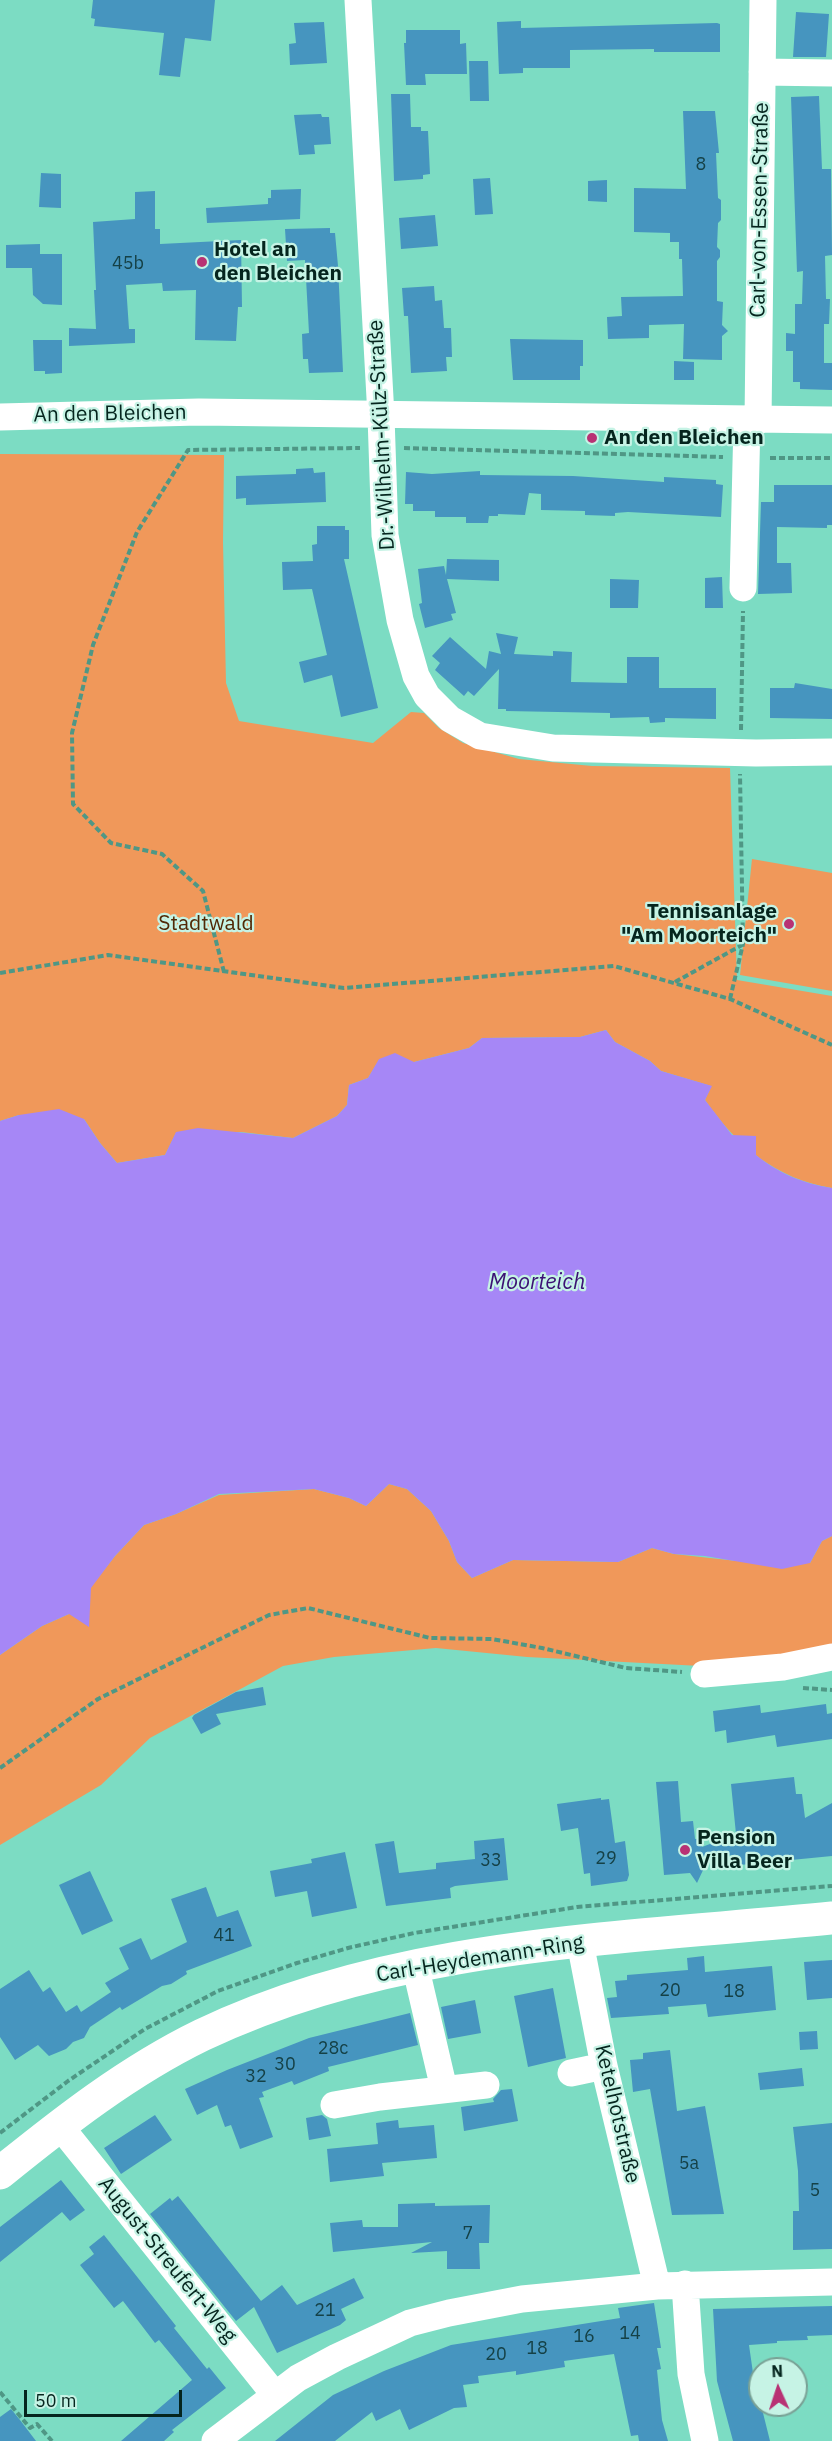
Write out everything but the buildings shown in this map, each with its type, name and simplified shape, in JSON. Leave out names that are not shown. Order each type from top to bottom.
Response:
[{"type":"main road","name":"Carl-Heydemann-Ring","points":[[0,2173],[59,2126],[147,2065],[203,2035],[283,2002],[343,1983],[415,1965],[580,1942],[832,1918]]},
{"type":"street","name":"Dr.-Wilhelm-Külz-Straße","points":[[358,0],[381,416],[385,535],[400,620],[416,676],[427,696],[437,709],[480,736],[553,748],[741,742],[832,752]]},
{"type":"street","name":"Carl-von-Essen-Straße","points":[[743,588],[747,458],[752,421],[763,0]]},
{"type":"street","points":[[762,72],[832,73]]},
{"type":"street","name":"An den Bleichen","points":[[0,417],[199,412],[752,421],[832,420]]},
{"type":"street","points":[[704,1674],[783,1667],[832,1657]]},
{"type":"street","name":"Ketelhotstraße","points":[[580,1942],[604,2066],[657,2286]]},
{"type":"street","points":[[415,1965],[444,2089]]},
{"type":"street","points":[[571,2073],[604,2066]]},
{"type":"street","points":[[334,2105],[486,2085]]},
{"type":"street","name":"August-Streufert-Weg","points":[[59,2126],[275,2395]]},
{"type":"street","points":[[215,2441],[298,2378],[410,2323],[522,2299],[685,2284],[832,2282]]},
{"type":"street","points":[[685,2284],[691,2373],[705,2441]]},
{"type":"path","points":[[224,972],[203,891],[162,854],[111,843],[73,804],[72,733],[93,645],[137,532],[188,450],[381,448],[747,458],[832,458]]},
{"type":"path","points":[[730,999],[743,944],[741,742],[743,588]]},
{"type":"path","points":[[675,982],[743,944]]},
{"type":"path","points":[[0,973],[108,955],[344,988],[614,966],[730,999],[832,1045]]},
{"type":"path","points":[[0,1768],[98,1699],[269,1615],[308,1608],[430,1638],[492,1639],[543,1648],[626,1668],[704,1674]]},
{"type":"path","points":[[0,2392],[30,2428],[37,2424],[52,2441]]},
{"type":"green space","name":"Stadtwald","points":[[0,454],[224,455],[226,683],[239,721],[373,743],[411,712],[424,713],[439,728],[463,743],[519,759],[592,766],[730,768],[737,980],[832,996],[832,1188],[793,1177],[760,1158],[730,1132],[705,1100],[711,1086],[661,1071],[650,1061],[615,1042],[606,1030],[580,1037],[482,1038],[469,1048],[414,1062],[379,1060],[368,1078],[349,1085],[347,1105],[337,1116],[293,1138],[241,1132],[176,1133],[165,1155],[117,1163],[84,1119],[19,1115],[0,1121]]},
{"type":"green space","name":"Tennisanlage \"Am Moorteich\"","points":[[752,859],[832,873],[832,991],[740,975]]},
{"type":"green space","points":[[389,1484],[407,1489],[431,1511],[449,1541],[457,1562],[472,1578],[513,1560],[618,1562],[652,1548],[674,1554],[737,1561],[810,1563],[822,1541],[832,1536],[832,1648],[701,1666],[527,1657],[436,1648],[334,1657],[283,1666],[150,1738],[101,1785],[0,1845],[0,1655],[42,1626],[69,1614],[115,1556],[144,1525],[219,1495],[314,1489],[349,1498],[366,1506]]},
{"type":"water","name":"Moorteich","points":[[606,1030],[615,1042],[650,1061],[661,1071],[712,1086],[705,1100],[732,1135],[756,1136],[756,1155],[765,1162],[792,1177],[832,1188],[832,1536],[822,1541],[810,1563],[782,1569],[705,1556],[674,1554],[652,1548],[618,1562],[513,1560],[472,1578],[457,1562],[449,1541],[431,1511],[407,1489],[389,1484],[366,1506],[349,1498],[314,1489],[219,1494],[176,1514],[144,1525],[115,1556],[91,1588],[89,1627],[69,1614],[42,1626],[0,1655],[0,1121],[19,1115],[59,1109],[84,1119],[117,1163],[165,1155],[176,1132],[198,1128],[293,1138],[337,1116],[347,1105],[349,1085],[368,1078],[379,1059],[395,1053],[414,1062],[469,1048],[482,1038],[580,1037]]},
{"type":"place","name":"Hotel an den Bleichen","points":[[202,262]]},
{"type":"place","name":"An den Bleichen","points":[[592,438]]},
{"type":"place","name":"Tennisanlage \"Am Moorteich\"","points":[[789,924]]},
{"type":"place","name":"Pension Villa Beer","points":[[685,1850]]}]
